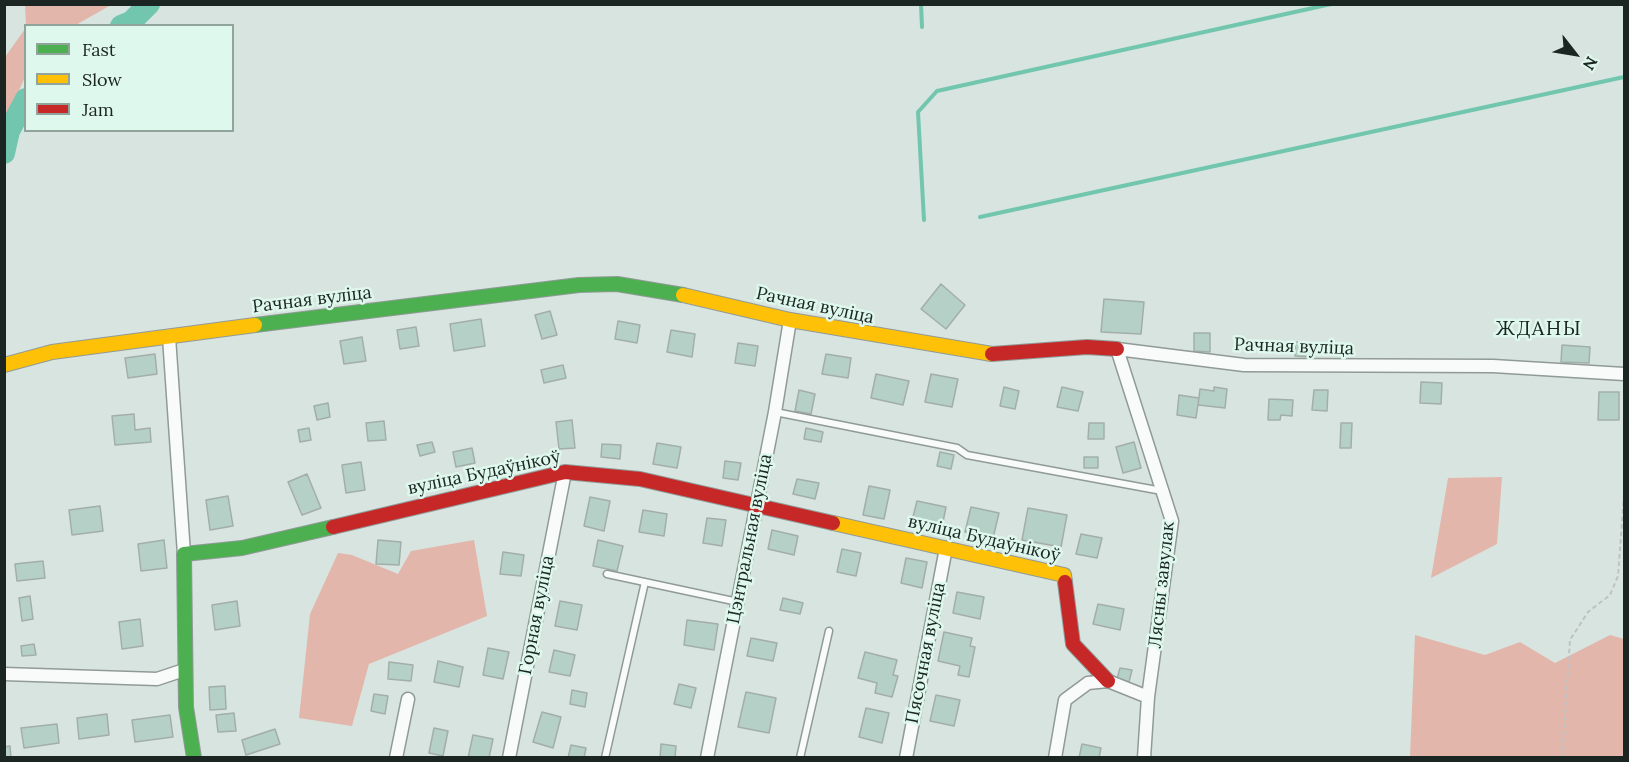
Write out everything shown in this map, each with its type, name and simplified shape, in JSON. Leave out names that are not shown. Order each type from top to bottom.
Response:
[{"type":"street","name":"Рачная вуліца","points":[[4,365],[52,352],[579,285],[617,284],[655,288],[790,320],[915,345],[986,355],[1087,347],[1244,365],[1493,366],[1624,374]]},
{"type":"street","name":"Цэнтральная вуліца","points":[[707,758],[775,412],[790,320]]},
{"type":"street","points":[[169,338],[184,554],[186,707],[194,758]]},
{"type":"street","name":"Лясны завулак","points":[[1117,349],[1172,521],[1148,697],[1144,758]]},
{"type":"street","name":"вуліца Будаўнікоў","points":[[184,554],[242,548],[565,472],[640,479],[756,507],[1064,574],[1073,644],[1108,681]]},
{"type":"street","name":"Горная вуліца","points":[[509,758],[565,472]]},
{"type":"street","name":"Пясочная вуліца","points":[[906,758],[946,548]]},
{"type":"street","points":[[4,674],[157,679],[184,670]]},
{"type":"street","points":[[1055,758],[1065,699],[1088,683],[1108,681],[1148,697]]},
{"type":"street","points":[[396,758],[408,699]]},
{"type":"lane","points":[[775,412],[957,448],[967,455],[1162,491]]},
{"type":"lane","points":[[608,574],[738,602]]},
{"type":"lane","points":[[605,758],[645,582]]},
{"type":"lane","points":[[800,758],[829,632]]},
{"type":"path","points":[[1562,758],[1570,640],[1588,612],[1610,595],[1618,576],[1624,496]]},
{"type":"shaded area","points":[[25,4],[111,5],[78,24],[26,24]]},
{"type":"shaded area","points":[[24,30],[24,79],[5,122],[5,57]]},
{"type":"shaded area","points":[[1502,477],[1497,544],[1431,578],[1448,478]]},
{"type":"shaded area","points":[[474,540],[487,616],[369,664],[352,726],[299,718],[310,614],[338,553],[352,555],[398,574],[411,551]]},
{"type":"shaded area","points":[[1415,635],[1485,655],[1520,642],[1555,663],[1610,635],[1624,639],[1624,757],[1410,757]]},
{"type":"building","points":[[941,284],[965,305],[946,329],[921,309]]},
{"type":"building","points":[[1104,299],[1144,302],[1141,334],[1101,332]]},
{"type":"building","points":[[550,311],[557,335],[542,339],[535,315]]},
{"type":"building","points":[[481,319],[485,346],[454,351],[450,324]]},
{"type":"building","points":[[618,321],[640,325],[637,343],[615,339]]},
{"type":"building","points":[[416,327],[419,346],[400,349],[397,330]]},
{"type":"building","points":[[671,330],[695,334],[692,357],[667,352]]},
{"type":"building","points":[[1194,333],[1210,333],[1210,352],[1194,351]]},
{"type":"building","points":[[362,337],[366,361],[344,364],[340,341]]},
{"type":"building","points":[[1295,342],[1312,343],[1311,357],[1295,356]]},
{"type":"building","points":[[738,343],[758,346],[755,366],[735,363]]},
{"type":"building","points":[[1562,345],[1590,347],[1589,363],[1561,362]]},
{"type":"building","points":[[155,354],[157,374],[128,378],[125,358]]},
{"type":"building","points":[[826,354],[851,358],[848,378],[822,374]]},
{"type":"building","points":[[563,365],[566,378],[544,383],[541,370]]},
{"type":"building","points":[[876,374],[909,381],[903,405],[871,398]]},
{"type":"building","points":[[931,374],[958,379],[952,407],[925,402]]},
{"type":"building","points":[[1421,382],[1442,383],[1441,404],[1420,403]]},
{"type":"building","points":[[1004,387],[1019,391],[1015,409],[1000,406]]},
{"type":"building","points":[[1062,387],[1083,392],[1078,411],[1057,407]]},
{"type":"building","points":[[1214,387],[1227,389],[1225,408],[1198,405],[1200,389],[1214,391]]},
{"type":"building","points":[[799,390],[815,394],[811,414],[795,411]]},
{"type":"building","points":[[1314,390],[1328,390],[1327,411],[1312,410]]},
{"type":"building","points":[[1599,392],[1619,392],[1619,420],[1598,420]]},
{"type":"building","points":[[1179,395],[1199,398],[1196,418],[1177,415]]},
{"type":"building","points":[[1269,399],[1293,400],[1292,416],[1281,415],[1280,420],[1268,420]]},
{"type":"building","points":[[328,403],[330,417],[317,420],[314,406]]},
{"type":"building","points":[[134,414],[135,430],[150,428],[151,442],[115,445],[112,416]]},
{"type":"building","points":[[572,420],[575,448],[559,449],[556,422]]},
{"type":"building","points":[[384,421],[386,440],[368,441],[366,423]]},
{"type":"building","points":[[1089,423],[1104,423],[1104,439],[1088,439]]},
{"type":"building","points":[[1341,423],[1352,423],[1351,448],[1340,448]]},
{"type":"building","points":[[309,428],[311,440],[300,442],[298,430]]},
{"type":"building","points":[[806,428],[823,432],[821,442],[804,439]]},
{"type":"building","points":[[432,442],[435,452],[420,456],[417,445]]},
{"type":"building","points":[[1134,442],[1141,468],[1123,473],[1116,447]]},
{"type":"building","points":[[657,443],[681,447],[677,468],[653,464]]},
{"type":"building","points":[[602,444],[621,445],[620,459],[601,457]]},
{"type":"building","points":[[472,448],[475,463],[456,467],[453,452]]},
{"type":"building","points":[[940,452],[954,455],[951,469],[937,466]]},
{"type":"building","points":[[1084,457],[1098,457],[1098,468],[1084,468]]},
{"type":"building","points":[[725,461],[741,463],[738,480],[723,478]]},
{"type":"building","points":[[361,462],[365,490],[346,493],[342,465]]},
{"type":"building","points":[[307,474],[321,508],[302,515],[288,482]]},
{"type":"building","points":[[797,479],[819,483],[815,499],[793,494]]},
{"type":"building","points":[[869,486],[890,490],[884,519],[863,515]]},
{"type":"building","points":[[228,496],[233,526],[210,530],[206,500]]},
{"type":"building","points":[[590,497],[610,501],[604,531],[584,526]]},
{"type":"building","points":[[917,501],[946,507],[942,527],[912,521]]},
{"type":"building","points":[[100,506],[103,531],[72,535],[69,510]]},
{"type":"building","points":[[971,507],[999,513],[993,538],[965,532]]},
{"type":"building","points":[[1028,508],[1067,515],[1061,547],[1022,540]]},
{"type":"building","points":[[643,510],[667,514],[664,536],[639,532]]},
{"type":"building","points":[[707,518],[726,520],[722,546],[703,543]]},
{"type":"building","points":[[772,530],[798,536],[794,555],[768,549]]},
{"type":"building","points":[[1081,534],[1102,538],[1097,558],[1076,554]]},
{"type":"building","points":[[164,540],[167,568],[141,571],[138,544]]},
{"type":"building","points":[[378,540],[401,542],[399,565],[376,564]]},
{"type":"building","points":[[598,540],[623,546],[617,571],[593,566]]},
{"type":"building","points":[[842,549],[861,553],[856,576],[837,572]]},
{"type":"building","points":[[503,552],[524,555],[521,576],[500,574]]},
{"type":"building","points":[[906,558],[927,562],[922,588],[901,583]]},
{"type":"building","points":[[43,561],[45,578],[17,581],[15,564]]},
{"type":"building","points":[[957,592],[984,597],[980,619],[953,613]]},
{"type":"building","points":[[30,596],[33,619],[22,621],[19,598]]},
{"type":"building","points":[[783,598],[803,603],[800,614],[780,610]]},
{"type":"building","points":[[237,601],[240,626],[215,630],[212,605]]},
{"type":"building","points":[[560,601],[582,605],[577,630],[555,626]]},
{"type":"building","points":[[1098,604],[1124,609],[1120,630],[1093,624]]},
{"type":"building","points":[[140,619],[143,646],[122,649],[119,622]]},
{"type":"building","points":[[687,620],[718,624],[714,650],[684,645]]},
{"type":"building","points":[[944,632],[972,638],[970,646],[975,647],[969,677],[958,675],[960,666],[938,661]]},
{"type":"building","points":[[751,638],[777,643],[773,661],[747,656]]},
{"type":"building","points":[[34,644],[36,655],[22,656],[21,646]]},
{"type":"building","points":[[488,648],[509,652],[503,679],[483,675]]},
{"type":"building","points":[[554,650],[575,655],[570,676],[549,672]]},
{"type":"building","points":[[865,652],[897,660],[893,675],[898,676],[892,697],[875,693],[877,683],[858,678]]},
{"type":"building","points":[[438,661],[463,667],[459,687],[434,682]]},
{"type":"building","points":[[389,662],[413,665],[411,681],[388,679]]},
{"type":"building","points":[[1120,668],[1132,670],[1129,682],[1117,679]]},
{"type":"building","points":[[679,684],[696,688],[691,708],[674,704]]},
{"type":"building","points":[[225,686],[226,709],[210,710],[209,687]]},
{"type":"building","points":[[572,690],[587,693],[585,707],[570,704]]},
{"type":"building","points":[[746,692],[776,698],[769,733],[738,727]]},
{"type":"building","points":[[374,694],[388,696],[385,714],[371,711]]},
{"type":"building","points":[[936,695],[960,700],[954,726],[930,721]]},
{"type":"building","points":[[866,708],[889,713],[882,743],[859,737]]},
{"type":"building","points":[[542,712],[561,717],[553,748],[533,742]]},
{"type":"building","points":[[234,713],[236,731],[218,732],[216,715]]},
{"type":"building","points":[[107,714],[109,735],[79,739],[77,718]]},
{"type":"building","points":[[170,715],[173,737],[135,742],[132,720]]},
{"type":"building","points":[[57,724],[59,743],[24,748],[21,728]]},
{"type":"building","points":[[434,728],[448,731],[443,756],[429,753]]},
{"type":"building","points":[[275,729],[280,744],[246,755],[242,740]]},
{"type":"building","points":[[473,735],[493,739],[489,758],[468,758]]},
{"type":"building","points":[[661,744],[676,746],[675,758],[660,758]]},
{"type":"building","points":[[1082,744],[1101,748],[1099,758],[1079,758]]},
{"type":"building","points":[[571,745],[586,748],[584,758],[568,758]]},
{"type":"building","points":[[10,746],[11,758],[4,758],[4,747]]},
{"type":"waterway","points":[[126,24],[149,4]]},
{"type":"waterway","points":[[921,4],[922,27]]},
{"type":"waterway","points":[[924,220],[918,112],[937,91],[1331,4]]},
{"type":"waterway","points":[[980,217],[1624,77]]},
{"type":"waterway","points":[[4,153],[9,131],[24,103]]},
{"type":"traffic: fast","points":[[255,325],[579,285],[617,284],[683,295]]},
{"type":"traffic: fast","points":[[194,758],[186,707],[184,554],[242,548],[333,527]]},
{"type":"traffic: slow","points":[[683,295],[790,320],[992,354]]},
{"type":"traffic: slow","points":[[4,365],[52,352],[255,325]]},
{"type":"traffic: slow","points":[[833,523],[1064,575],[1065,582]]},
{"type":"traffic: jam","points":[[992,354],[1087,347],[1117,349]]},
{"type":"traffic: jam","points":[[333,527],[565,472],[640,479],[833,523]]},
{"type":"traffic: jam","points":[[1065,582],[1073,644],[1108,681]]},
{"type":"district","name":"ЖДАНЫ","points":[[1539,329]]}]
